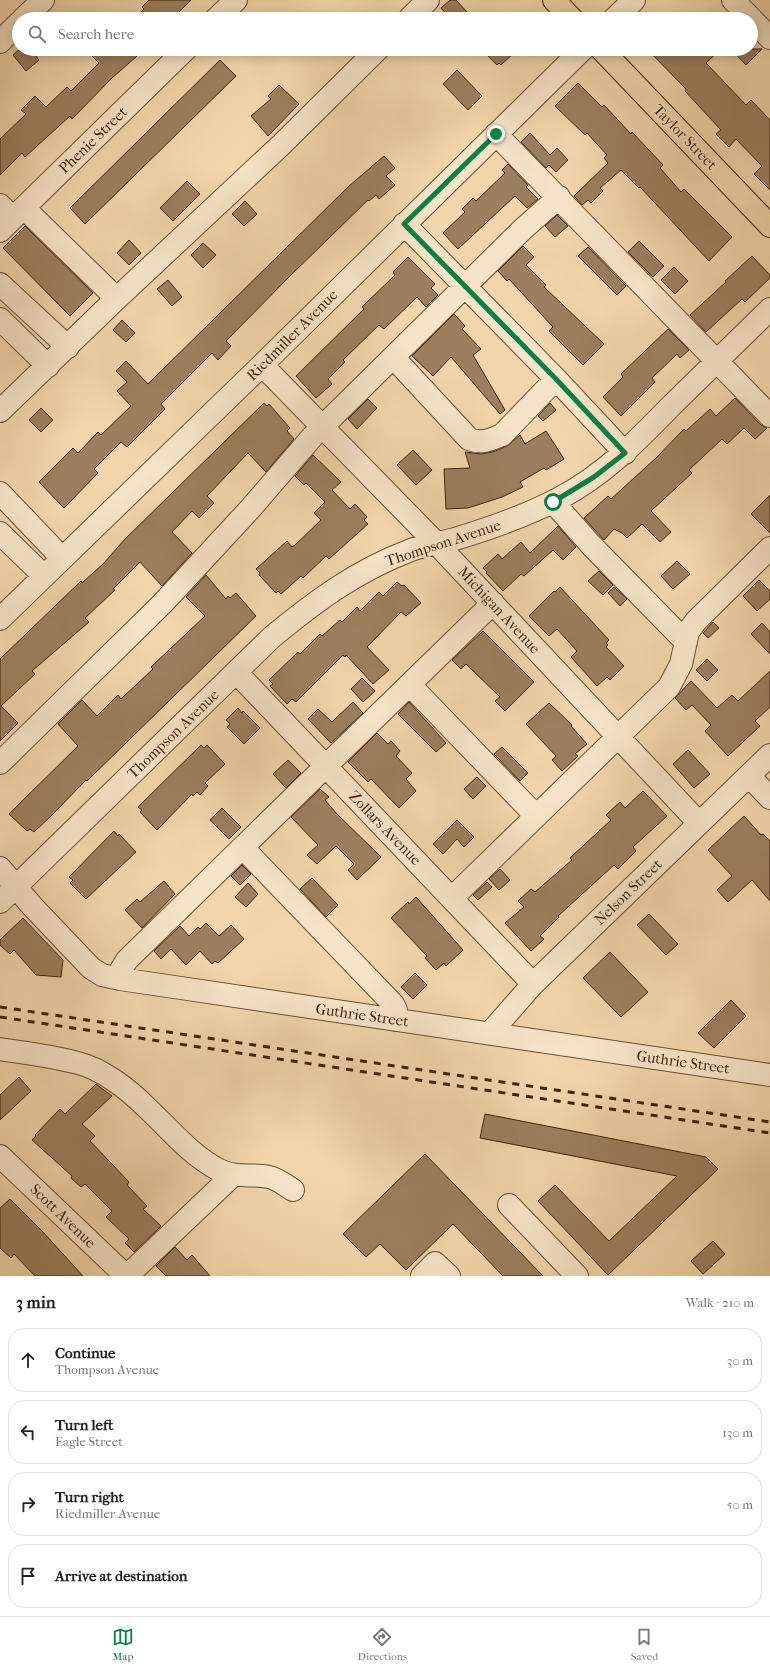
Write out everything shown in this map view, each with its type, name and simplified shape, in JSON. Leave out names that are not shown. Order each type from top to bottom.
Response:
[{"type":"main road","points":[[554,0],[565,12]]},
{"type":"main road","name":"Taylor Street","points":[[608,56],[770,226]]},
{"type":"street","points":[[31,12],[43,0]]},
{"type":"street","points":[[223,12],[236,0]]},
{"type":"street","points":[[415,12],[428,0]]},
{"type":"street","points":[[621,12],[634,0]]},
{"type":"street","points":[[733,0],[745,12]]},
{"type":"street","points":[[758,26],[770,38]]},
{"type":"street","points":[[0,42],[12,30]]},
{"type":"street","name":"Phenie Street","points":[[9,215],[179,56]]},
{"type":"street","points":[[0,412],[112,303],[274,151],[371,56]]},
{"type":"street","name":"Riedmiller Avenue","points":[[0,619],[262,365],[576,56]]},
{"type":"street","points":[[496,134],[770,416]]},
{"type":"street","points":[[0,763],[162,604],[250,509],[323,426],[558,197]]},
{"type":"street","points":[[9,215],[110,292],[112,303]]},
{"type":"street","points":[[404,224],[556,379],[625,453]]},
{"type":"street","points":[[0,284],[68,347]]},
{"type":"street","name":"Thompson Avenue","points":[[0,902],[272,637],[330,591],[387,560],[412,550],[437,544],[523,517],[553,502],[594,477],[625,453],[770,309]]},
{"type":"street","points":[[0,320],[48,366]]},
{"type":"street","points":[[394,358],[469,438],[477,442],[490,440],[502,435],[556,379]]},
{"type":"street","name":"Michigan Avenue","points":[[262,365],[437,544],[699,823]]},
{"type":"street","points":[[0,493],[62,558]]},
{"type":"street","points":[[553,502],[592,546],[686,642]]},
{"type":"street","points":[[0,533],[44,576]]},
{"type":"street","points":[[452,898],[669,687],[682,664],[688,632],[696,621],[770,548]]},
{"type":"street","points":[[120,979],[122,968],[127,960],[493,603]]},
{"type":"street","name":"Zollars Avenue","points":[[236,672],[533,984]]},
{"type":"street","points":[[410,685],[536,816]]},
{"type":"street","name":"Nelson Street","points":[[490,1033],[533,984],[770,755]]},
{"type":"street","points":[[749,776],[770,798]]},
{"type":"street","points":[[243,848],[393,1004],[396,1010],[396,1020]]},
{"type":"street","name":"Guthrie Street","points":[[0,868],[17,886],[32,906],[92,968],[102,974],[120,979],[770,1075]]},
{"type":"street","points":[[0,1050],[79,1063],[101,1074],[125,1089],[146,1106],[186,1147],[202,1160],[232,1176],[269,1177],[280,1181],[293,1190]]},
{"type":"street","name":"Scott Avenue","points":[[0,1156],[126,1276]]},
{"type":"street","points":[[126,1276],[232,1176]]},
{"type":"street","points":[[509,1205],[577,1276]]},
{"type":"street","points":[[422,1276],[435,1262],[449,1276]]},
{"type":"building","points":[[149,0],[191,0],[179,12],[141,12],[144,9],[142,7]]},
{"type":"building","points":[[450,0],[456,0],[467,12],[445,12],[441,8]]},
{"type":"building","points":[[14,56],[36,56],[39,60],[26,71]]},
{"type":"building","points":[[92,56],[137,56],[112,78],[72,119],[70,116],[25,157],[22,153],[0,175],[0,139],[26,114],[21,110],[35,96],[46,107],[67,87],[71,91],[99,63]]},
{"type":"building","points":[[488,56],[511,56],[501,65],[499,63],[497,65]]},
{"type":"building","points":[[654,56],[714,56],[706,63],[746,105],[751,100],[770,120],[770,190],[754,174],[762,166],[736,139],[729,147],[716,134],[721,130],[685,91],[686,89]]},
{"type":"building","points":[[738,56],[755,56],[746,65]]},
{"type":"building","points":[[220,60],[236,76],[85,224],[70,208]]},
{"type":"building","points":[[457,70],[482,96],[468,110],[443,84]]},
{"type":"building","points":[[578,83],[602,107],[604,105],[631,134],[632,132],[663,165],[660,168],[681,192],[684,189],[732,237],[709,261],[640,187],[639,188],[621,170],[600,188],[603,191],[591,203],[588,200],[582,205],[574,196],[608,163],[604,158],[607,155],[587,133],[585,135],[555,106]]},
{"type":"building","points":[[279,85],[299,104],[268,136],[251,116],[271,99],[268,96]]},
{"type":"building","points":[[530,133],[550,155],[557,148],[568,160],[556,172],[549,165],[546,168],[521,142]]},
{"type":"building","points":[[384,156],[395,168],[386,176],[395,185],[379,199],[376,195],[369,201],[368,200],[290,276],[226,341],[231,346],[218,360],[212,353],[161,404],[165,409],[127,447],[121,442],[94,469],[98,473],[64,508],[39,482],[73,448],[78,453],[98,432],[101,435],[131,406],[117,391],[127,382],[116,371],[126,361],[148,384],[349,186]]},
{"type":"building","points":[[508,164],[528,185],[526,187],[538,199],[527,208],[515,196],[458,249],[443,233],[465,212],[462,209],[473,198],[476,201],[505,173],[502,170]]},
{"type":"building","points":[[187,181],[200,194],[173,221],[160,208]]},
{"type":"building","points":[[245,201],[257,214],[244,226],[232,214]]},
{"type":"building","points":[[557,215],[568,226],[555,237],[545,226]]},
{"type":"building","points":[[25,226],[93,293],[70,316],[3,248]]},
{"type":"building","points":[[129,240],[141,253],[129,265],[117,253]]},
{"type":"building","points":[[639,241],[664,266],[653,277],[628,252]]},
{"type":"building","points":[[203,243],[216,255],[203,268],[191,255]]},
{"type":"building","points":[[523,246],[534,257],[526,265],[546,285],[544,287],[604,344],[583,365],[549,331],[553,327],[509,279],[507,281],[498,271]]},
{"type":"building","points":[[588,247],[626,286],[617,295],[578,256]]},
{"type":"building","points":[[752,256],[770,275],[770,278],[745,302],[742,299],[706,332],[690,315]]},
{"type":"building","points":[[408,257],[435,284],[431,288],[438,295],[426,307],[417,297],[384,329],[379,325],[343,360],[345,362],[328,379],[332,384],[316,398],[296,376],[364,309],[362,307],[395,275],[393,272]]},
{"type":"building","points":[[674,267],[688,281],[675,294],[661,280]]},
{"type":"building","points":[[168,280],[182,297],[172,306],[157,289]]},
{"type":"building","points":[[454,314],[465,326],[462,329],[481,349],[473,355],[505,410],[500,414],[451,357],[433,376],[412,356]]},
{"type":"building","points":[[122,320],[135,333],[126,342],[113,330]]},
{"type":"building","points":[[668,329],[689,350],[680,358],[677,354],[652,378],[655,382],[621,416],[603,397],[623,377],[621,374]]},
{"type":"building","points":[[735,398],[761,425],[767,428],[755,439],[744,428],[727,444],[722,439],[689,470],[692,473],[651,511],[671,532],[660,542],[642,524],[627,538],[622,533],[614,529],[604,540],[584,518],[608,496],[611,499],[656,458],[684,429],[686,431],[710,409],[716,416]]},
{"type":"building","points":[[368,399],[377,408],[357,429],[348,419]]},
{"type":"building","points":[[264,403],[267,406],[269,404],[290,428],[287,431],[294,439],[266,472],[248,453],[207,496],[214,503],[199,518],[192,511],[172,532],[192,553],[162,586],[140,562],[113,589],[115,590],[85,618],[89,622],[32,671],[35,674],[1,706],[18,723],[0,741],[0,659],[81,581],[82,583],[104,563],[124,540]]},
{"type":"building","points":[[550,403],[556,410],[543,421],[538,416]]},
{"type":"building","points":[[41,408],[53,420],[41,432],[29,420]]},
{"type":"building","points":[[546,431],[564,459],[546,470],[544,468],[520,482],[523,487],[502,497],[468,508],[446,509],[444,469],[470,468],[465,452],[481,454],[493,452],[507,446],[520,435],[525,444]]},
{"type":"building","points":[[413,450],[432,470],[416,485],[397,465]]},
{"type":"building","points":[[313,455],[341,482],[332,490],[350,509],[355,504],[367,517],[364,520],[368,524],[329,559],[326,556],[303,578],[301,576],[281,594],[278,591],[276,593],[259,575],[260,573],[256,569],[287,541],[292,547],[295,545],[321,520],[314,513],[325,502],[306,483],[304,485],[295,476]]},
{"type":"building","points":[[770,495],[770,533],[751,514]]},
{"type":"building","points":[[558,526],[576,547],[563,560],[553,550],[524,576],[521,574],[503,591],[486,573],[487,572],[483,568],[498,554],[502,559],[521,542],[530,553]]},
{"type":"building","points":[[677,561],[690,574],[673,589],[661,576]]},
{"type":"building","points":[[599,571],[613,585],[603,595],[588,581]]},
{"type":"building","points":[[206,575],[226,599],[228,596],[230,598],[236,593],[256,616],[34,832],[30,829],[27,831],[9,814],[78,746],[58,724],[82,700],[97,716],[118,695],[121,699],[153,669],[151,667],[205,616],[186,597]]},
{"type":"building","points":[[759,580],[770,591],[770,599],[757,611],[743,596]]},
{"type":"building","points":[[397,582],[402,586],[404,585],[421,603],[406,616],[401,612],[367,647],[389,670],[373,684],[346,655],[345,657],[343,655],[296,702],[292,699],[287,704],[270,686],[273,684],[269,680],[298,652],[300,654],[320,634],[322,636],[340,620],[342,622],[357,607],[360,611],[379,592],[383,596]]},
{"type":"building","points":[[560,587],[609,640],[606,643],[608,645],[606,647],[624,666],[610,680],[607,677],[597,686],[571,657],[577,651],[557,629],[549,636],[529,616]]},
{"type":"building","points":[[614,587],[627,599],[620,606],[608,593]]},
{"type":"building","points":[[713,622],[719,628],[708,638],[703,633]]},
{"type":"building","points":[[762,623],[770,632],[770,654],[751,634]]},
{"type":"building","points":[[483,631],[534,682],[505,711],[495,701],[500,697],[466,664],[461,669],[452,660]]},
{"type":"building","points":[[707,659],[718,670],[707,681],[696,670]]},
{"type":"building","points":[[770,671],[770,707],[755,721],[760,726],[728,756],[705,731],[711,725],[692,705],[686,710],[675,698],[691,681],[717,708],[732,695],[738,701]]},
{"type":"building","points":[[362,678],[375,691],[363,702],[351,689]]},
{"type":"building","points":[[353,702],[363,713],[331,743],[308,719],[318,709],[332,722]]},
{"type":"building","points":[[409,702],[446,743],[436,752],[398,714]]},
{"type":"building","points":[[549,703],[572,725],[571,726],[587,744],[575,754],[578,756],[562,771],[552,760],[556,756],[526,724]]},
{"type":"building","points":[[238,708],[260,728],[244,744],[227,727],[230,724],[226,720]]},
{"type":"building","points":[[377,733],[388,744],[391,741],[400,751],[396,756],[412,773],[406,779],[416,791],[399,808],[371,779],[368,782],[348,762]]},
{"type":"building","points":[[201,745],[204,748],[207,745],[225,764],[205,783],[208,786],[200,795],[197,792],[193,796],[192,794],[157,830],[140,812],[142,810],[138,807]]},
{"type":"building","points":[[502,747],[528,773],[520,781],[494,754]]},
{"type":"building","points":[[688,750],[710,774],[694,788],[673,764]]},
{"type":"building","points":[[288,760],[301,773],[286,788],[273,774]]},
{"type":"building","points":[[477,777],[486,786],[473,799],[464,789]]},
{"type":"building","points":[[320,789],[329,797],[325,800],[336,813],[381,857],[357,880],[348,870],[354,864],[336,846],[317,864],[307,855],[318,845],[291,817]]},
{"type":"building","points":[[643,791],[667,816],[633,847],[636,851],[618,869],[614,865],[558,916],[559,917],[540,936],[544,939],[531,951],[505,923],[524,907],[518,901],[531,889],[535,892],[572,860],[570,858],[611,820],[606,815],[620,802],[625,808]]},
{"type":"building","points":[[222,808],[241,827],[229,839],[210,820]]},
{"type":"building","points":[[744,816],[761,835],[763,834],[770,841],[770,901],[752,880],[728,902],[717,890],[732,876],[708,850]]},
{"type":"building","points":[[457,820],[474,837],[464,847],[457,839],[443,854],[433,844]]},
{"type":"building","points":[[114,831],[118,836],[119,834],[136,852],[86,899],[70,883],[73,880],[69,877]]},
{"type":"building","points":[[242,865],[251,874],[240,885],[231,876]]},
{"type":"building","points":[[500,869],[510,880],[499,890],[489,879]]},
{"type":"building","points":[[312,878],[338,905],[326,917],[300,889]]},
{"type":"building","points":[[164,881],[175,894],[142,928],[125,910],[137,899],[140,902]]},
{"type":"building","points":[[487,882],[492,887],[478,900],[473,895]]},
{"type":"building","points":[[248,883],[258,894],[246,907],[235,897]]},
{"type":"building","points":[[416,897],[463,950],[446,966],[444,963],[436,970],[425,958],[427,956],[391,918],[408,902],[409,904]]},
{"type":"building","points":[[649,914],[678,944],[666,955],[637,925]]},
{"type":"building","points":[[23,918],[63,960],[61,977],[36,975],[14,950],[10,954],[0,945],[0,940]]},
{"type":"building","points":[[206,923],[219,936],[231,925],[244,939],[218,963],[215,961],[212,964],[200,951],[186,965],[171,949],[161,959],[154,951],[180,926],[189,936],[198,927],[200,929]]},
{"type":"building","points":[[610,952],[648,992],[621,1017],[583,978]]},
{"type":"building","points":[[415,973],[427,985],[413,999],[401,987]]},
{"type":"building","points":[[731,1000],[746,1016],[714,1048],[698,1033]]},
{"type":"building","points":[[19,1077],[31,1091],[0,1120],[0,1095]]},
{"type":"building","points":[[96,1084],[112,1096],[82,1124],[95,1136],[90,1141],[129,1182],[127,1185],[147,1206],[143,1209],[161,1226],[134,1252],[125,1243],[129,1239],[106,1217],[112,1211],[85,1184],[81,1187],[71,1178],[72,1176],[32,1140],[60,1109],[65,1114]]},
{"type":"building","points":[[485,1114],[706,1157],[718,1169],[608,1275],[538,1201],[555,1185],[609,1241],[677,1176],[480,1138]]},
{"type":"building","points":[[425,1154],[543,1276],[503,1276],[453,1224],[406,1270],[380,1244],[366,1257],[343,1234]]},
{"type":"building","points":[[10,1199],[42,1231],[83,1276],[35,1276],[14,1254],[11,1258],[0,1248],[0,1208]]},
{"type":"building","points":[[713,1241],[725,1254],[703,1274],[691,1261]]},
{"type":"building","points":[[175,1247],[187,1260],[192,1255],[210,1276],[166,1276],[156,1266]]},
{"type":"railway","points":[[0,1007],[770,1122]]},
{"type":"railway","points":[[0,1017],[770,1133]]},
{"type":"route","points":[[496,134],[404,224],[556,379],[625,453],[594,477],[553,502]]}]
